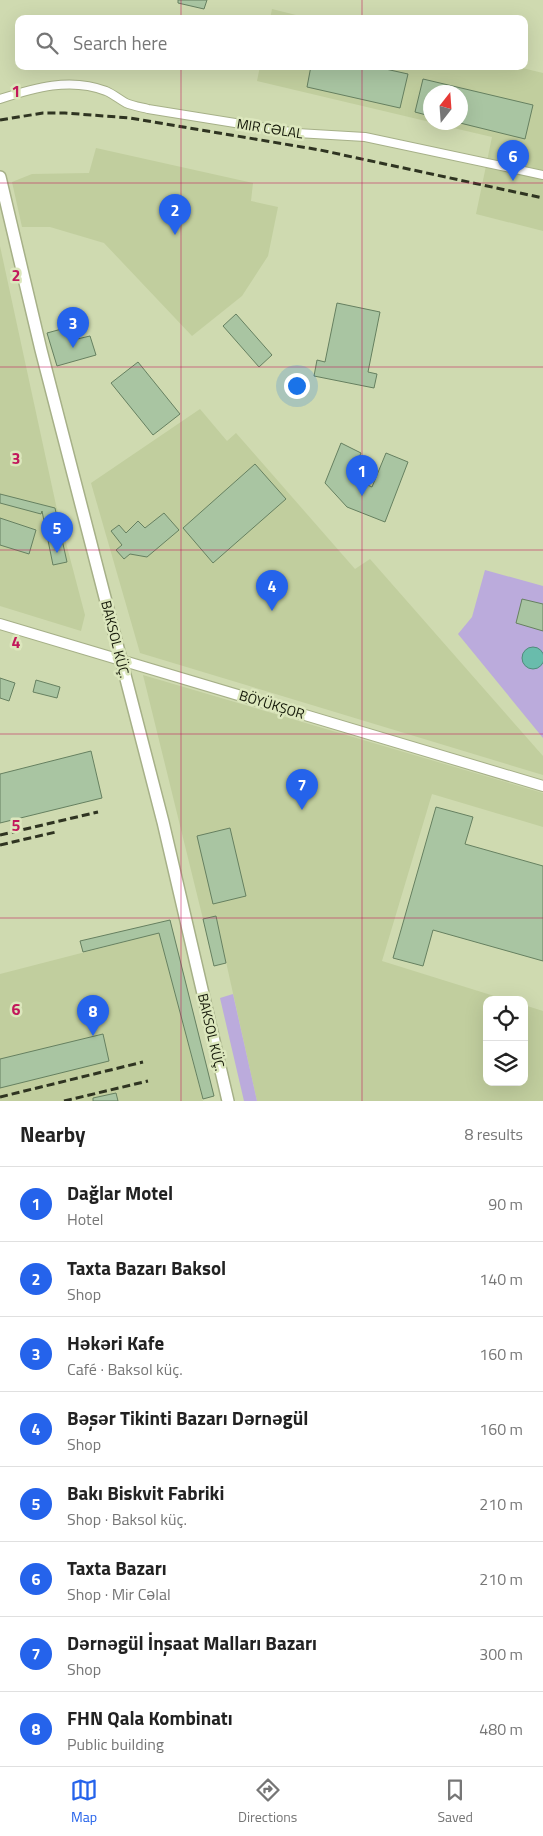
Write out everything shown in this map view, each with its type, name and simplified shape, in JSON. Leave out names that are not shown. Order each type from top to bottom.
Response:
[{"type":"main road","name":"BAKSOL KÜÇ.","points":[[0,177],[41,350],[165,831],[228,1101]]},
{"type":"street","name":"MIR CƏLAL","points":[[0,99],[47,86],[74,84],[104,90],[125,102],[148,109],[297,133],[365,137],[543,175]]},
{"type":"street","name":"BÖYÜKŞOR","points":[[0,624],[543,786]]},
{"type":"shaded area","points":[[272,9],[296,15],[271,15]]},
{"type":"shaded area","points":[[528,69],[543,73],[543,231],[476,214],[492,137],[462,130],[468,130],[468,85],[423,85],[423,120],[257,81],[259,70]]},
{"type":"shaded area","points":[[96,148],[253,183],[251,201],[278,207],[268,256],[242,296],[192,336],[104,243],[50,227],[22,227],[12,182],[32,174],[89,173]]},
{"type":"shaded area","points":[[0,246],[56,505],[85,615],[81,631],[0,606]]},
{"type":"shaded area","points":[[200,409],[227,441],[236,433],[355,569],[370,559],[543,756],[543,775],[140,653],[91,483]]},
{"type":"shaded area","points":[[485,570],[543,586],[543,738],[458,634],[472,617]]},
{"type":"shaded area","points":[[143,675],[543,793],[543,827],[432,794],[382,961],[494,996],[483,996],[483,1086],[528,1086],[528,1006],[543,1011],[543,1101],[257,1101],[216,917],[203,919]]},
{"type":"shaded area","points":[[159,933],[203,1101],[0,1101],[0,974]]},
{"type":"shaded area","points":[[233,994],[257,1101],[244,1101],[220,998]]},
{"type":"water","points":[[533,647],[541,650],[544,658],[541,666],[533,669],[525,666],[522,658],[525,650]]},
{"type":"building","points":[[178,0],[207,0],[204,9],[178,3]]},
{"type":"building","points":[[310,70],[390,70],[408,74],[400,108],[307,87]]},
{"type":"building","points":[[423,79],[448,85],[423,85],[423,114],[415,112]]},
{"type":"building","points":[[468,90],[533,105],[525,139],[468,125]]},
{"type":"building","points":[[337,303],[380,312],[368,372],[377,374],[374,388],[314,376],[317,360],[325,362]]},
{"type":"building","points":[[236,314],[272,355],[259,367],[223,326]]},
{"type":"building","points":[[69,327],[73,340],[90,336],[96,355],[57,366],[47,333]]},
{"type":"building","points":[[138,362],[180,414],[153,435],[111,383]]},
{"type":"building","points":[[341,443],[361,453],[350,477],[372,487],[386,453],[408,462],[385,522],[347,507],[325,483]]},
{"type":"building","points":[[255,464],[286,499],[213,563],[183,528]]},
{"type":"building","points":[[0,494],[55,508],[67,562],[53,565],[42,511],[41,514],[0,503]]},
{"type":"building","points":[[164,513],[179,530],[147,557],[130,554],[124,559],[116,550],[122,545],[111,531],[119,525],[126,533],[138,521],[145,528]]},
{"type":"building","points":[[0,518],[36,530],[29,554],[0,545]]},
{"type":"building","points":[[522,599],[543,604],[543,631],[516,623]]},
{"type":"building","points":[[0,678],[15,683],[9,701],[0,698]]},
{"type":"building","points":[[36,680],[60,687],[57,698],[33,692]]},
{"type":"building","points":[[91,751],[102,798],[0,823],[0,774]]},
{"type":"building","points":[[436,807],[473,817],[465,844],[543,866],[543,961],[433,930],[423,966],[393,958]]},
{"type":"building","points":[[230,828],[246,896],[213,904],[197,836]]},
{"type":"building","points":[[216,916],[226,963],[214,966],[203,919]]},
{"type":"building","points":[[170,920],[214,1096],[203,1099],[159,933],[83,952],[80,941]]},
{"type":"building","points":[[103,1034],[109,1061],[0,1088],[0,1059]]},
{"type":"building","points":[[116,1093],[118,1101],[93,1101],[93,1098]]},
{"type":"railway","points":[[0,120],[43,113],[130,118],[320,150],[543,198]]},
{"type":"railway","points":[[0,835],[98,812]]},
{"type":"railway","points":[[0,845],[56,832]]},
{"type":"railway","points":[[0,1097],[143,1062]]},
{"type":"railway","points":[[64,1101],[148,1081]]},
{"type":"place","name":"Taxta Bazarı","points":[[513,181]]},
{"type":"place","name":"Taxta Bazarı Baksol","points":[[175,235]]},
{"type":"place","name":"Həkəri Kafe","points":[[73,348]]},
{"type":"place","name":"Dağlar Motel","points":[[362,496]]},
{"type":"place","name":"Bakı Biskvit Fabriki","points":[[57,553]]},
{"type":"place","name":"Bəşər Tikinti Bazarı Dərnəgül","points":[[272,611]]},
{"type":"place","name":"Dərnəgül İnşaat Malları Bazarı","points":[[302,810]]},
{"type":"place","name":"FHN Qala Kombinatı","points":[[93,1036]]}]
